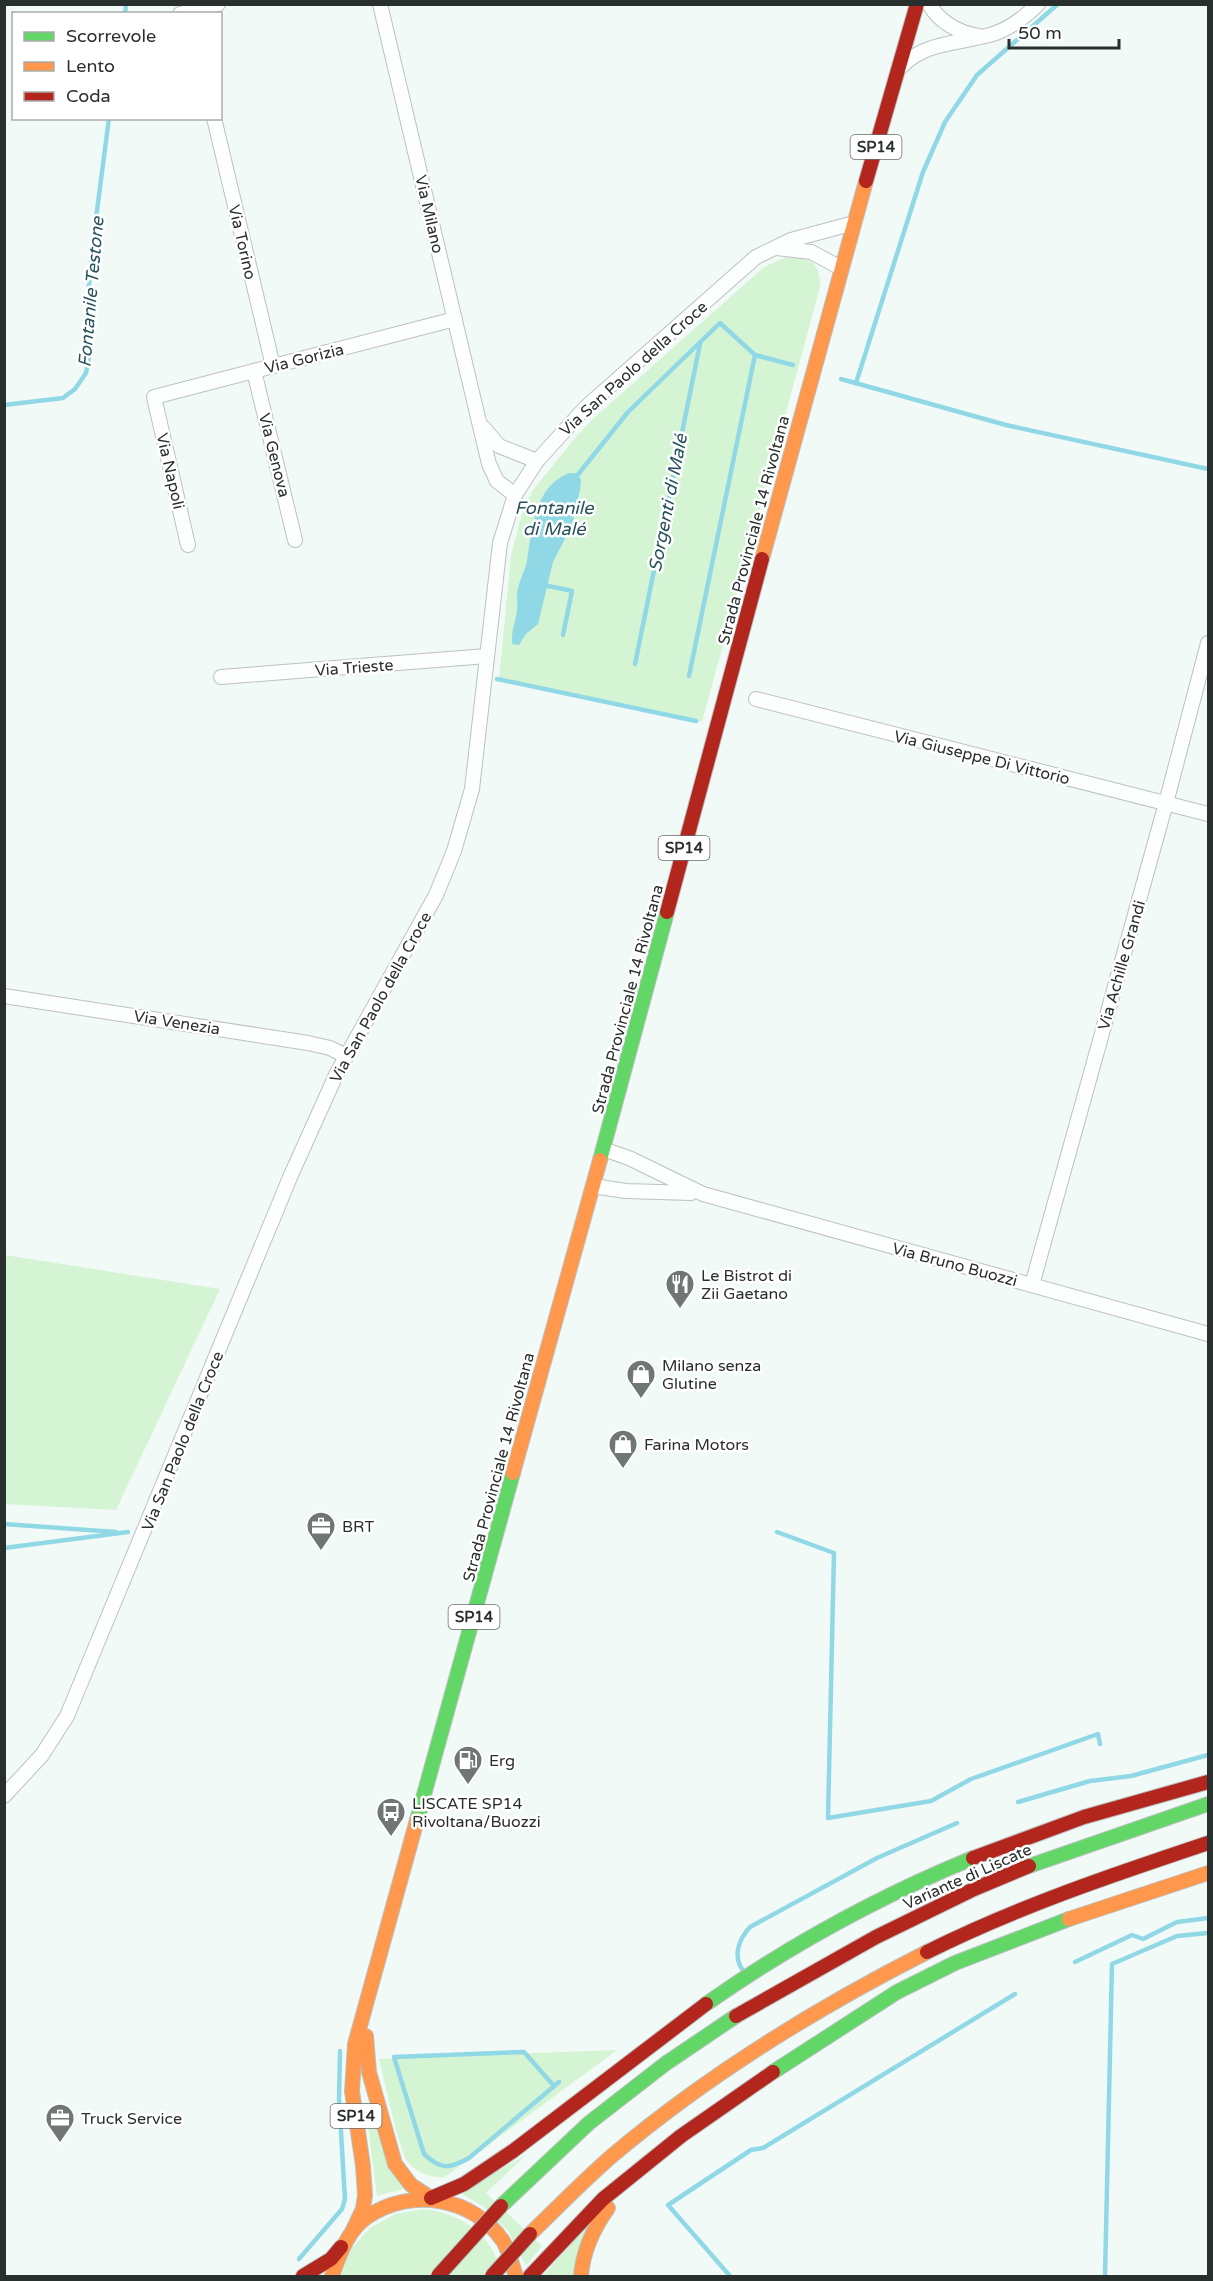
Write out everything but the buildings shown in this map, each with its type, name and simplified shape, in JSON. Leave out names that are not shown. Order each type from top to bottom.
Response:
[{"type":"main road","name":"Strada Provinciale 14 Rivoltana","points":[[332,2277],[338,2254],[363,2210],[365,2195],[353,2098],[352,2071],[355,2044],[593,1186],[841,268],[917,4]]},
{"type":"main road","points":[[303,2277],[331,2259],[370,2215],[389,2205],[412,2199],[431,2198],[450,2192],[475,2178],[565,2115],[694,2012],[759,1969],[823,1931],[904,1890],[1017,1840],[1209,1782]]},
{"type":"main road","name":"Variante di Liscate","points":[[438,2277],[501,2206],[589,2123],[665,2064],[752,2005],[876,1937],[982,1886],[1048,1858],[1209,1804]]},
{"type":"main road","points":[[492,2277],[530,2234],[614,2155],[688,2098],[792,2027],[893,1970],[997,1920],[1061,1893],[1209,1843]]},
{"type":"main road","points":[[530,2277],[603,2199],[681,2136],[897,1992],[955,1963],[1066,1920],[1209,1873]]},
{"type":"main road","name":"Strada Provinciale 14 Rivoltana","points":[[367,2001],[365,2046],[369,2072],[392,2156],[407,2181],[431,2198]]},
{"type":"main road","points":[[581,2277],[588,2244],[597,2224],[607,2210],[705,2119]]},
{"type":"main road","points":[[431,2198],[461,2206],[485,2221],[504,2243],[516,2277]]},
{"type":"street","points":[[190,12],[218,4]]},
{"type":"street","name":"Via Milano","points":[[380,4],[490,469],[501,485],[515,495]]},
{"type":"street","points":[[929,4],[934,13],[948,24],[969,34],[984,36]]},
{"type":"street","points":[[898,72],[908,60],[923,51],[1004,30],[1038,4]]},
{"type":"street","name":"Via Torino","points":[[214,120],[273,366]]},
{"type":"street","name":"Via San Paolo della Croce","points":[[4,1796],[34,1765],[67,1716],[291,1175],[346,1056],[436,895],[454,851],[472,789],[500,543],[515,495],[537,461],[565,429],[756,257],[772,247],[791,240],[854,223]]},
{"type":"street","points":[[772,247],[806,250],[841,268]]},
{"type":"street","name":"Via Gorizia","points":[[154,397],[456,319]]},
{"type":"street","name":"Via Genova","points":[[254,371],[295,540]]},
{"type":"street","name":"Via Napoli","points":[[154,397],[188,545]]},
{"type":"street","name":"Via Milano","points":[[481,424],[499,446],[537,461]]},
{"type":"street","name":"Via Achille Grandi","points":[[1032,1285],[1167,803],[1209,644]]},
{"type":"street","name":"Via Trieste","points":[[221,677],[487,656]]},
{"type":"street","name":"Via Giuseppe Di Vittorio","points":[[756,699],[1209,814]]},
{"type":"street","name":"Via Venezia","points":[[4,996],[308,1043],[330,1048],[346,1056]]},
{"type":"street","name":"Via Bruno Buozzi","points":[[603,1149],[629,1158],[702,1194]]},
{"type":"street","name":"Via Bruno Buozzi","points":[[593,1186],[626,1191],[659,1190],[702,1194],[1209,1334]]},
{"type":"green space","points":[[790,255],[804,258],[813,264],[820,279],[820,287],[702,722],[499,680],[511,555],[524,506],[533,490],[594,418],[764,267]]},
{"type":"green space","points":[[5,1255],[220,1289],[116,1510],[5,1504]]},
{"type":"green space","points":[[617,2050],[445,2177],[430,2176],[420,2172],[408,2162],[404,2155],[379,2059]]},
{"type":"green space","points":[[365,2103],[367,2103],[403,2189],[377,2196]]},
{"type":"green space","points":[[526,2155],[486,2193],[542,2246],[526,2266],[508,2231],[484,2207],[460,2193]]},
{"type":"green space","points":[[423,2209],[451,2216],[475,2229],[492,2250],[503,2276],[341,2276],[351,2249],[370,2228],[395,2214]]},
{"type":"green space","points":[[588,2225],[573,2276],[543,2276]]},
{"type":"water","name":"Fontanile di Malé","points":[[569,473],[577,473],[581,480],[572,525],[553,562],[538,624],[526,634],[519,645],[512,644],[517,611],[517,591],[527,561],[537,510],[548,488],[557,479]]},
{"type":"waterway","name":"Fontanile Testone","points":[[125,12],[126,4]]},
{"type":"waterway","points":[[856,383],[923,172],[945,122],[977,75],[1058,4]]},
{"type":"waterway","name":"Fontanile Testone","points":[[4,405],[63,398],[75,389],[86,373],[89,357],[86,321],[92,249],[109,120]]},
{"type":"waterway","name":"Fontanile di Malé","points":[[576,477],[628,412],[720,323],[755,355],[793,365]]},
{"type":"waterway","name":"Sorgenti di Malé","points":[[635,664],[700,344]]},
{"type":"waterway","name":"Sorgenti di Malé","points":[[689,676],[755,355]]},
{"type":"waterway","points":[[841,379],[1006,425],[1208,469]]},
{"type":"waterway","points":[[539,584],[572,591],[563,635]]},
{"type":"waterway","points":[[497,679],[696,721]]},
{"type":"waterway","points":[[4,1524],[116,1532]]},
{"type":"waterway","points":[[4,1548],[128,1532]]},
{"type":"waterway","points":[[777,1532],[834,1553],[828,1818],[931,1801],[971,1779],[1098,1734],[1100,1744]]},
{"type":"waterway","points":[[1018,1802],[1090,1781],[1131,1776],[1208,1755]]},
{"type":"waterway","points":[[742,1969],[739,1964],[738,1947],[750,1927],[877,1858],[957,1823]]},
{"type":"waterway","points":[[1075,1962],[1132,1935],[1143,1939],[1177,1922],[1208,1918]]},
{"type":"waterway","points":[[1105,2276],[1112,1964],[1177,1936],[1208,1933]]},
{"type":"waterway","points":[[730,2276],[668,2205],[751,2150],[763,2148],[1015,1994]]},
{"type":"waterway","points":[[299,2259],[342,2209],[345,2199],[339,2099],[340,2051]]},
{"type":"waterway","points":[[554,2086],[524,2052],[394,2057],[424,2154],[435,2163],[445,2166],[469,2158],[559,2082]]},
{"type":"traffic: fast","points":[[600,1160],[667,912]]},
{"type":"traffic: fast","points":[[417,1820],[513,1473]]},
{"type":"traffic: fast","points":[[1029,1866],[1208,1804]]},
{"type":"traffic: fast","points":[[706,2004],[802,1942],[904,1889],[973,1858]]},
{"type":"traffic: fast","points":[[773,2072],[897,1992],[955,1963],[1069,1919]]},
{"type":"traffic: fast","points":[[501,2206],[589,2123],[665,2064],[736,2016]]},
{"type":"traffic: slow","points":[[762,559],[866,181]]},
{"type":"traffic: slow","points":[[513,1473],[600,1160]]},
{"type":"traffic: slow","points":[[353,2230],[363,2209],[365,2195],[352,2091],[355,2044],[417,1820]]},
{"type":"traffic: slow","points":[[1069,1919],[1208,1873]]},
{"type":"traffic: slow","points":[[530,2234],[613,2155],[649,2125],[725,2070],[844,1996],[927,1952]]},
{"type":"traffic: slow","points":[[366,2036],[369,2072],[395,2164],[411,2185],[431,2198]]},
{"type":"traffic: slow","points":[[332,2276],[345,2244],[354,2229],[367,2217],[403,2202],[421,2200],[440,2201],[475,2214],[503,2241],[516,2276]]},
{"type":"traffic: slow","points":[[581,2276],[590,2240],[608,2208]]},
{"type":"traffic: jam","points":[[866,181],[917,4]]},
{"type":"traffic: jam","points":[[667,912],[762,559]]},
{"type":"traffic: jam","points":[[973,1858],[1084,1817],[1208,1782]]},
{"type":"traffic: jam","points":[[927,1952],[1030,1906],[1208,1843]]},
{"type":"traffic: jam","points":[[736,2016],[876,1937],[974,1889],[1029,1866]]},
{"type":"traffic: jam","points":[[431,2198],[464,2184],[513,2151],[706,2004]]},
{"type":"traffic: jam","points":[[530,2276],[603,2199],[681,2136],[773,2072]]},
{"type":"traffic: jam","points":[[438,2276],[501,2206]]},
{"type":"traffic: jam","points":[[492,2276],[530,2234]]},
{"type":"traffic: jam","points":[[303,2276],[331,2259],[341,2247]]},
{"type":"place","name":"Le Bistrot di Zii Gaetano","points":[[680,1310]]},
{"type":"place","name":"Milano senza Glutine","points":[[641,1400]]},
{"type":"place","name":"Farina Motors","points":[[623,1470]]},
{"type":"place","name":"BRT","points":[[321,1552]]},
{"type":"place","name":"Erg","points":[[468,1786]]},
{"type":"place","name":"LISCATE SP14 Rivoltana/Buozzi","points":[[391,1838]]},
{"type":"place","name":"Truck Service","points":[[60,2144]]}]
